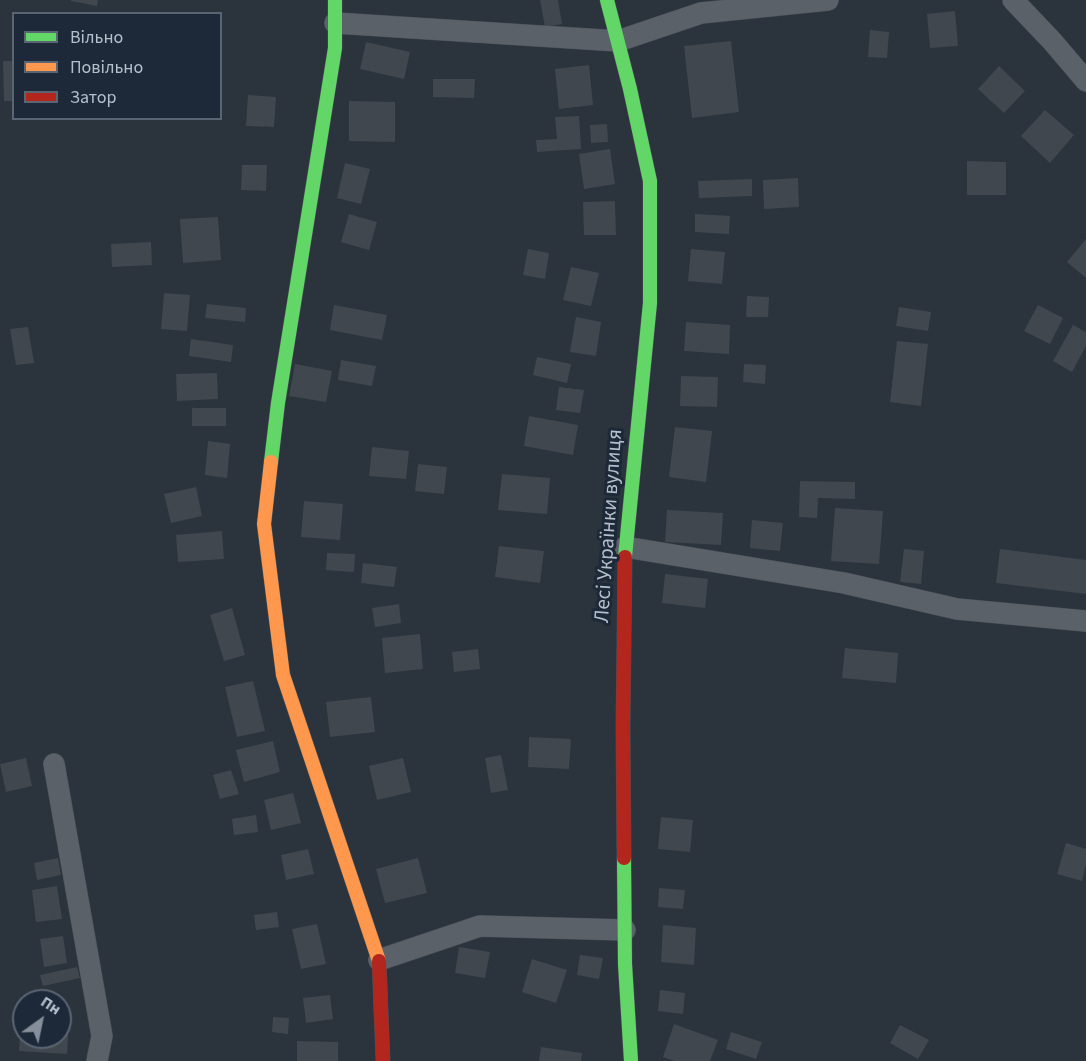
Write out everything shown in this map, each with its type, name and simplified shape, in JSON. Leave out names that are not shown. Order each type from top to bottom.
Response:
[{"type":"street","points":[[335,0],[335,48],[278,403],[264,524],[283,675],[379,960],[383,1061]]},
{"type":"street","name":"Лесі Українки вулиця","points":[[607,0],[630,89],[650,181],[650,303],[625,547],[623,726],[625,964],[631,1061]]},
{"type":"street","points":[[335,23],[618,41],[701,13],[828,0]]},
{"type":"street","points":[[1013,0],[1086,81]]},
{"type":"street","points":[[625,547],[844,583],[957,609],[1086,621]]},
{"type":"street","points":[[54,764],[102,1036],[98,1061]]},
{"type":"street","points":[[379,960],[480,926],[625,930]]},
{"type":"building","points":[[71,0],[98,0],[97,6]]},
{"type":"building","points":[[540,0],[558,0],[562,24],[545,27]]},
{"type":"building","points":[[955,11],[958,46],[930,48],[927,14]]},
{"type":"building","points":[[870,30],[889,32],[887,58],[868,57]]},
{"type":"building","points":[[731,41],[739,112],[692,118],[684,46]]},
{"type":"building","points":[[366,42],[410,52],[404,79],[360,69]]},
{"type":"building","points":[[3,61],[12,61],[12,101],[4,101]]},
{"type":"building","points":[[589,65],[593,105],[559,109],[555,69]]},
{"type":"building","points":[[999,66],[1025,91],[1004,113],[978,89]]},
{"type":"building","points":[[433,79],[475,79],[474,98],[433,97]]},
{"type":"building","points":[[248,95],[276,97],[274,127],[246,126]]},
{"type":"building","points":[[349,101],[395,102],[395,142],[349,141]]},
{"type":"building","points":[[1045,110],[1074,135],[1050,163],[1021,136]]},
{"type":"building","points":[[579,116],[581,149],[537,152],[536,140],[557,139],[555,117]]},
{"type":"building","points":[[607,124],[608,142],[591,143],[590,125]]},
{"type":"building","points":[[610,149],[615,184],[584,189],[579,154]]},
{"type":"building","points":[[967,161],[1006,162],[1006,195],[967,195]]},
{"type":"building","points":[[345,163],[370,169],[361,204],[337,198]]},
{"type":"building","points":[[242,165],[267,165],[266,191],[241,190]]},
{"type":"building","points":[[798,178],[799,207],[764,209],[763,180]]},
{"type":"building","points":[[752,179],[752,196],[699,198],[698,181]]},
{"type":"building","points":[[615,201],[616,235],[584,235],[583,202]]},
{"type":"building","points":[[349,214],[377,222],[369,250],[341,242]]},
{"type":"building","points":[[695,214],[730,216],[729,234],[695,232]]},
{"type":"building","points":[[218,217],[221,260],[183,263],[180,219]]},
{"type":"building","points":[[1086,239],[1086,278],[1067,262]]},
{"type":"building","points":[[151,242],[152,265],[112,267],[111,244]]},
{"type":"building","points":[[528,249],[549,253],[545,279],[523,275]]},
{"type":"building","points":[[691,249],[725,252],[722,284],[688,281]]},
{"type":"building","points":[[571,267],[599,273],[591,306],[563,300]]},
{"type":"building","points":[[164,293],[190,295],[187,331],[161,329]]},
{"type":"building","points":[[747,296],[769,297],[768,317],[746,317]]},
{"type":"building","points":[[207,304],[246,308],[245,322],[205,318]]},
{"type":"building","points":[[334,305],[387,315],[382,340],[330,330]]},
{"type":"building","points":[[1038,305],[1063,318],[1050,344],[1024,331]]},
{"type":"building","points":[[899,307],[931,312],[928,331],[896,326]]},
{"type":"building","points":[[576,317],[601,322],[596,356],[570,352]]},
{"type":"building","points":[[686,322],[730,325],[729,354],[684,351]]},
{"type":"building","points":[[1073,325],[1086,332],[1086,346],[1072,372],[1053,361]]},
{"type":"building","points":[[28,327],[34,363],[16,365],[10,329]]},
{"type":"building","points":[[191,339],[233,345],[231,362],[189,356]]},
{"type":"building","points":[[897,341],[928,344],[921,406],[890,402]]},
{"type":"building","points":[[537,357],[571,364],[567,383],[533,375]]},
{"type":"building","points":[[341,360],[376,366],[372,386],[338,380]]},
{"type":"building","points":[[295,364],[332,371],[326,402],[289,396]]},
{"type":"building","points":[[744,364],[766,365],[765,384],[743,382]]},
{"type":"building","points":[[217,373],[218,399],[177,401],[176,374]]},
{"type":"building","points":[[681,376],[718,377],[717,407],[680,406]]},
{"type":"building","points":[[559,387],[584,390],[580,413],[556,410]]},
{"type":"building","points":[[192,408],[226,408],[226,426],[192,426]]},
{"type":"building","points":[[529,416],[578,425],[573,455],[524,446]]},
{"type":"building","points":[[675,427],[712,431],[706,482],[669,477]]},
{"type":"building","points":[[208,441],[230,444],[227,478],[205,475]]},
{"type":"building","points":[[372,447],[409,451],[406,479],[369,476]]},
{"type":"building","points":[[418,464],[447,467],[444,494],[415,491]]},
{"type":"building","points":[[502,474],[550,478],[547,514],[498,510]]},
{"type":"building","points":[[800,481],[855,482],[855,499],[818,498],[817,518],[799,517]]},
{"type":"building","points":[[196,487],[202,516],[171,523],[164,494]]},
{"type":"building","points":[[304,501],[343,504],[340,540],[301,537]]},
{"type":"building","points":[[835,508],[883,511],[879,564],[831,561]]},
{"type":"building","points":[[667,510],[723,513],[721,545],[665,542]]},
{"type":"building","points":[[752,520],[783,523],[780,551],[750,548]]},
{"type":"building","points":[[222,531],[224,559],[178,562],[176,535]]},
{"type":"building","points":[[499,546],[544,551],[540,583],[495,577]]},
{"type":"building","points":[[904,549],[924,551],[921,584],[900,582]]},
{"type":"building","points":[[1000,549],[1086,560],[1086,594],[996,583]]},
{"type":"building","points":[[327,553],[355,554],[354,572],[326,570]]},
{"type":"building","points":[[363,563],[397,567],[394,587],[361,583]]},
{"type":"building","points":[[665,574],[708,579],[705,608],[662,603]]},
{"type":"building","points":[[399,604],[401,623],[375,627],[372,608]]},
{"type":"building","points":[[232,608],[245,655],[224,661],[210,615]]},
{"type":"building","points":[[420,634],[423,669],[385,673],[382,638]]},
{"type":"building","points":[[845,648],[898,653],[896,683],[842,678]]},
{"type":"building","points":[[478,649],[480,669],[454,672],[452,652]]},
{"type":"building","points":[[253,681],[265,731],[237,737],[225,687]]},
{"type":"building","points":[[371,697],[375,732],[330,737],[326,702]]},
{"type":"building","points":[[529,737],[571,739],[569,769],[528,767]]},
{"type":"building","points":[[273,741],[280,772],[244,782],[236,750]]},
{"type":"building","points":[[501,755],[508,790],[491,793],[485,758]]},
{"type":"building","points":[[26,758],[32,786],[6,792],[0,764]]},
{"type":"building","points":[[403,758],[411,792],[377,800],[369,766]]},
{"type":"building","points":[[231,770],[239,794],[220,799],[213,775]]},
{"type":"building","points":[[293,793],[301,823],[271,830],[264,800]]},
{"type":"building","points":[[256,815],[258,832],[234,835],[232,819]]},
{"type":"building","points":[[661,817],[693,820],[690,852],[658,849]]},
{"type":"building","points":[[1066,843],[1086,849],[1086,864],[1082,881],[1057,874]]},
{"type":"building","points":[[308,849],[314,874],[286,880],[281,855]]},
{"type":"building","points":[[58,858],[61,875],[37,880],[34,863]]},
{"type":"building","points":[[418,858],[427,893],[385,903],[376,869]]},
{"type":"building","points":[[57,886],[62,919],[36,922],[32,890]]},
{"type":"building","points":[[659,888],[685,890],[683,909],[658,907]]},
{"type":"building","points":[[277,912],[279,927],[256,930],[254,915]]},
{"type":"building","points":[[317,924],[326,964],[301,969],[292,929]]},
{"type":"building","points":[[663,925],[696,928],[694,965],[661,962]]},
{"type":"building","points":[[63,936],[67,963],[44,967],[40,939]]},
{"type":"building","points":[[459,947],[490,952],[485,978],[455,973]]},
{"type":"building","points":[[580,955],[603,958],[599,979],[577,975]]},
{"type":"building","points":[[532,959],[567,970],[556,1003],[522,992]]},
{"type":"building","points":[[77,967],[80,978],[43,986],[40,975]]},
{"type":"building","points":[[660,990],[685,993],[683,1014],[658,1011]]},
{"type":"building","points":[[330,995],[333,1019],[306,1023],[303,998]]},
{"type":"building","points":[[273,1017],[289,1018],[288,1034],[272,1032]]},
{"type":"building","points":[[674,1024],[718,1040],[710,1061],[674,1061],[663,1057]]},
{"type":"building","points":[[900,1025],[929,1040],[918,1059],[890,1043]]},
{"type":"building","points":[[731,1032],[762,1042],[756,1059],[726,1049]]},
{"type":"building","points":[[297,1041],[338,1042],[338,1061],[297,1061]]},
{"type":"building","points":[[541,1047],[582,1053],[581,1061],[539,1061]]},
{"type":"building","points":[[19,1049],[67,1049],[67,1054],[19,1051]]},
{"type":"traffic: fast","points":[[271,462],[278,403],[335,48],[335,0]]},
{"type":"traffic: fast","points":[[607,0],[630,89],[650,181],[650,303],[625,557]]},
{"type":"traffic: fast","points":[[624,858],[625,964],[631,1061]]},
{"type":"traffic: slow","points":[[271,462],[264,524],[283,675],[379,961]]},
{"type":"traffic: jam","points":[[624,858],[625,557]]},
{"type":"traffic: jam","points":[[379,961],[383,1061]]}]
